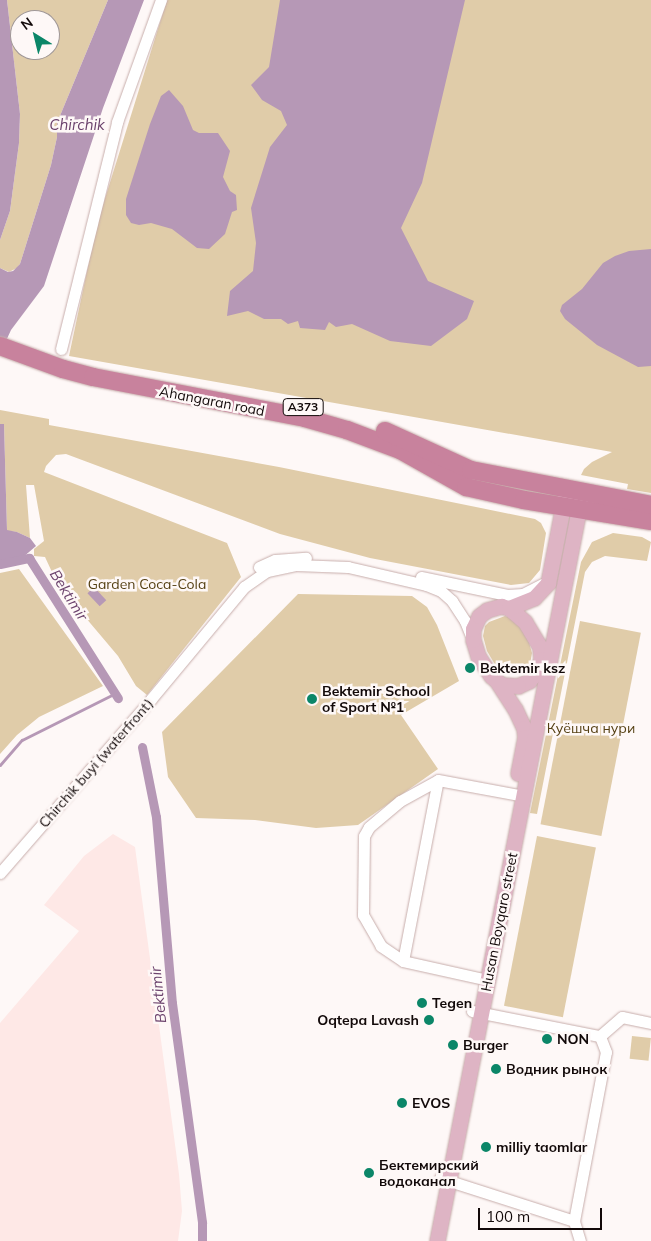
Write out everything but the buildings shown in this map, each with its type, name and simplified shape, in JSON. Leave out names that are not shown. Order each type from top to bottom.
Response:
[{"type":"highway","name":"Ahangaran road","points":[[7,343],[63,369],[121,384],[306,418],[347,430],[400,450],[466,487],[573,500],[651,505]]},
{"type":"highway","name":"Ahangaran road","points":[[573,500],[651,521]]},
{"type":"main road","points":[[519,795],[525,737],[524,728],[515,708],[482,663],[473,640],[474,626],[482,613],[497,607],[509,608],[534,598],[545,589],[573,500]]},
{"type":"main road","points":[[496,680],[506,686],[522,685],[534,675],[541,659],[559,613],[573,500]]},
{"type":"main road","points":[[509,608],[526,622],[534,633],[540,647],[541,659]]},
{"type":"main road","name":"Husan Boyqaro street","points":[[437,1241],[444,1180],[483,979],[519,795],[545,692],[559,613]]},
{"type":"main road","name":"Husan Boyqaro street","points":[[541,659],[545,692]]},
{"type":"main road","name":"Husan Boyqaro street","points":[[427,1241],[444,1180]]},
{"type":"street","points":[[61,349],[118,122],[161,0]]},
{"type":"street","name":"Chirchik buyi (waterfront)","points":[[191,651],[208,625],[247,576],[275,560],[290,558],[332,559],[372,565],[507,595],[523,594],[538,587],[550,577]]},
{"type":"street","name":"Chirchik buyi (waterfront)","points":[[0,873],[152,699],[251,580],[267,571],[296,565],[348,567],[436,588],[445,594],[458,609],[473,640]]},
{"type":"street","name":"Chirchik buyi (waterfront)","points":[[487,592],[509,608]]},
{"type":"street","points":[[403,961],[438,780]]},
{"type":"street","points":[[483,979],[403,961],[381,946],[363,915],[364,836],[369,826],[400,801],[438,780],[519,795]]},
{"type":"street","points":[[477,1011],[600,1036]]},
{"type":"street","points":[[600,1036],[622,1018],[651,1023]]},
{"type":"street","points":[[580,1241],[574,1221],[606,1052],[600,1036]]},
{"type":"street","points":[[444,1180],[574,1221]]},
{"type":"shaded area","points":[[113,834],[135,847],[179,1174],[182,1211],[178,1241],[0,1241],[0,1023],[79,931],[44,905],[84,856]]},
{"type":"green space","points":[[7,0],[108,0],[57,123],[57,137],[51,165],[20,264],[9,272],[0,268],[0,240],[10,211],[19,143],[20,114],[14,60],[60,60],[60,10],[10,10],[10,26]]},
{"type":"green space","points":[[167,0],[651,0],[651,493],[627,489],[628,484],[581,475],[584,469],[592,462],[612,452],[69,356],[97,224]]},
{"type":"green space","name":"Garden Coca-Cola","points":[[0,410],[49,419],[49,425],[279,467],[535,519],[541,523],[546,533],[540,570],[529,583],[511,585],[370,558],[280,534],[66,454],[56,455],[46,466],[44,472],[227,543],[241,577],[147,695],[136,686],[118,656],[58,585],[45,557],[34,556],[34,549],[44,541],[34,485],[26,485],[30,538],[17,532],[7,531],[4,424],[0,424]]},
{"type":"green space","points":[[613,533],[642,537],[651,542],[647,561],[605,556],[592,562],[585,572],[537,814],[530,813],[581,562],[592,542]]},
{"type":"green space","points":[[19,569],[103,686],[39,717],[17,735],[0,754],[0,573]]},
{"type":"green space","name":"Bektemir School of Sport №1","points":[[298,594],[412,596],[427,607],[437,625],[459,681],[401,715],[438,769],[358,825],[316,828],[255,820],[196,818],[168,777],[162,732]]},
{"type":"green space","points":[[505,616],[516,620],[528,639],[532,653],[530,664],[525,670],[514,675],[504,674],[497,668],[487,651],[483,636],[485,626],[489,622]]},
{"type":"green space","name":"Куёшча нури","points":[[580,621],[641,633],[601,836],[541,824]]},
{"type":"green space","points":[[537,836],[596,847],[563,1017],[504,1006]]},
{"type":"green space","points":[[632,1036],[651,1038],[648,1061],[630,1059]]},
{"type":"water","name":"Chirchik","points":[[0,0],[7,0],[10,26],[10,60],[14,60],[20,114],[19,143],[10,211],[0,240]]},
{"type":"water","name":"Chirchik","points":[[108,0],[144,0],[103,108],[44,286],[11,330],[0,354],[0,268],[8,272],[13,271],[20,264],[51,165],[57,137],[57,123]]},
{"type":"water","points":[[280,0],[465,0],[422,183],[401,228],[428,281],[474,301],[467,319],[431,346],[390,341],[352,324],[336,327],[329,322],[325,330],[300,328],[298,321],[288,324],[281,319],[264,319],[248,311],[227,316],[230,291],[253,271],[256,243],[251,208],[270,147],[287,125],[281,111],[262,100],[251,85],[269,67]]},
{"type":"water","points":[[169,90],[183,106],[193,130],[199,133],[218,133],[230,151],[223,177],[230,191],[236,195],[237,210],[232,212],[225,234],[209,249],[197,248],[172,229],[151,223],[139,225],[131,223],[126,215],[126,199],[150,124],[161,96]]},
{"type":"water","points":[[651,249],[651,366],[638,367],[597,345],[565,319],[560,311],[562,305],[582,289],[603,263],[629,251]]},
{"type":"water","points":[[0,424],[4,424],[7,530],[30,538],[36,546],[14,565],[0,568]]},
{"type":"water","points":[[94,587],[106,600],[100,606],[87,593]]},
{"type":"waterway","name":"Bektimir","points":[[0,564],[29,558],[118,698]]},
{"type":"waterway","points":[[0,765],[22,740],[116,693]]},
{"type":"waterway","name":"Bektimir","points":[[142,747],[156,817],[172,1003],[202,1223],[202,1241]]},
{"type":"place","name":"Bektemir ksz","points":[[470,668]]},
{"type":"place","name":"Bektemir School of Sport №1","points":[[312,699]]},
{"type":"place","name":"Tegen","points":[[422,1003]]},
{"type":"place","name":"Oqtepa Lavash","points":[[429,1020]]},
{"type":"place","name":"NON","points":[[547,1039]]},
{"type":"place","name":"Burger","points":[[453,1045]]},
{"type":"place","name":"Водник рынок","points":[[496,1069]]},
{"type":"place","name":"EVOS","points":[[402,1103]]},
{"type":"place","name":"milliy taomlar","points":[[486,1147]]},
{"type":"place","name":"Бектемирский водоканал","points":[[369,1173]]}]
